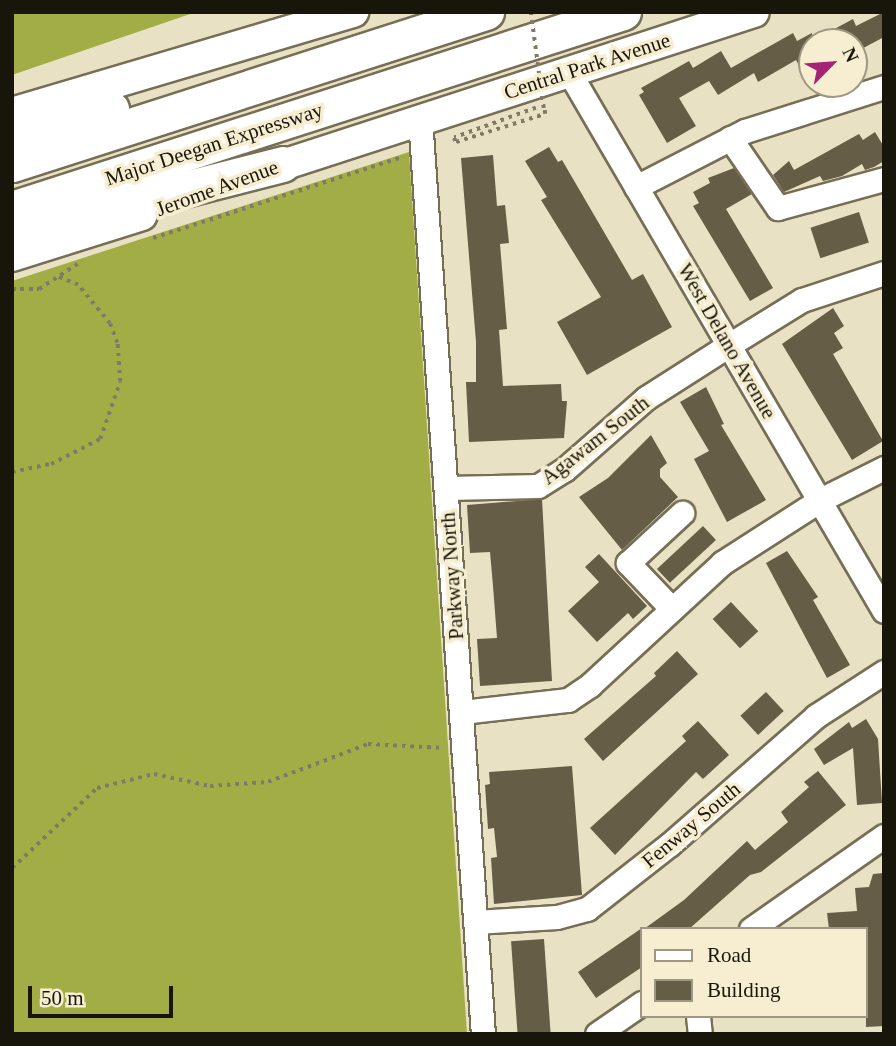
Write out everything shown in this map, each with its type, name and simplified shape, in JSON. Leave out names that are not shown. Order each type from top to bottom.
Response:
[{"type":"highway","points":[[12,137],[146,99],[282,77],[486,12]]},
{"type":"highway","name":"Major Deegan Expressway","points":[[12,209],[623,12]]},
{"type":"highway","name":"Major Deegan Expressway","points":[[12,164],[282,77]]},
{"type":"highway","points":[[12,233],[282,164]]},
{"type":"main road","points":[[12,113],[353,12]]},
{"type":"main road","name":"Central Park Avenue","points":[[420,118],[754,12]]},
{"type":"main road","name":"Jerome Avenue","points":[[12,256],[420,118]]},
{"type":"street","name":"West Delano Avenue","points":[[569,72],[884,611]]},
{"type":"street","points":[[636,187],[730,138],[884,87]]},
{"type":"street","name":"Parkway North","points":[[420,118],[483,1034]]},
{"type":"street","points":[[730,138],[778,208],[884,179]]},
{"type":"street","name":"Agawam South","points":[[447,488],[530,488],[551,480],[646,398],[729,345],[802,300],[884,273]]},
{"type":"street","points":[[461,712],[568,700],[590,685],[722,563],[820,500],[884,468]]},
{"type":"street","points":[[672,609],[628,563],[682,513]]},
{"type":"street","name":"Fenway South","points":[[475,922],[557,917],[587,909],[670,844],[816,716],[884,672]]},
{"type":"street","points":[[754,927],[884,836]]},
{"type":"street","points":[[597,1034],[640,1004]]},
{"type":"path","points":[[531,12],[544,108]]},
{"type":"path","points":[[148,240],[422,150]]},
{"type":"path","points":[[12,289],[39,289],[55,276],[95,257]]},
{"type":"path","points":[[12,472],[51,464],[100,439],[120,382],[117,343],[110,324],[78,285],[55,276]]},
{"type":"path","points":[[12,868],[97,788],[154,774],[210,786],[268,782],[368,744],[464,749]]},
{"type":"green space","points":[[12,12],[196,12],[12,75]]},
{"type":"green space","points":[[409,152],[467,1034],[12,1034],[12,281]]},
{"type":"building","points":[[884,12],[884,37],[868,46],[868,28],[836,28],[853,19],[856,26]]},
{"type":"building","points":[[793,33],[797,41],[798,64],[796,60],[758,82],[754,73],[718,95],[709,81],[679,98],[696,126],[667,143],[639,95],[644,92],[641,88],[689,61],[693,68],[721,51],[731,68]]},
{"type":"building","points":[[875,132],[884,147],[884,161],[874,167],[865,170],[862,164],[842,176],[823,181],[820,176],[784,192],[773,175],[789,161],[794,170],[859,134],[863,140]]},
{"type":"building","points":[[549,147],[558,162],[562,160],[632,280],[643,274],[672,327],[587,375],[557,322],[601,297],[541,200],[547,197],[525,161]]},
{"type":"building","points":[[493,155],[497,206],[505,205],[509,243],[500,244],[507,329],[499,330],[503,386],[561,384],[562,401],[567,401],[564,438],[469,442],[466,382],[476,382],[476,342],[461,158]]},
{"type":"building","points":[[734,168],[752,194],[726,209],[773,288],[750,301],[693,206],[699,203],[693,192],[710,183],[708,178]]},
{"type":"building","points":[[859,212],[869,242],[820,258],[810,228]]},
{"type":"building","points":[[833,308],[844,326],[834,333],[843,348],[833,354],[883,441],[852,460],[782,344]]},
{"type":"building","points":[[706,387],[724,424],[721,425],[766,500],[727,522],[694,459],[709,451],[680,402]]},
{"type":"building","points":[[651,435],[667,463],[660,469],[660,477],[678,497],[622,550],[579,497],[608,478]]},
{"type":"building","points":[[542,499],[552,681],[480,686],[477,639],[497,638],[490,552],[470,553],[467,505]]},
{"type":"building","points":[[703,526],[716,540],[670,583],[657,569]]},
{"type":"building","points":[[787,551],[818,597],[813,600],[850,665],[827,678],[766,563]]},
{"type":"building","points":[[599,554],[647,606],[633,619],[628,613],[597,642],[568,611],[599,582],[585,567]]},
{"type":"building","points":[[731,602],[758,631],[740,648],[713,619]]},
{"type":"building","points":[[677,651],[698,674],[603,761],[584,739],[656,676],[654,673]]},
{"type":"building","points":[[766,692],[784,711],[758,735],[740,716]]},
{"type":"building","points":[[866,719],[878,739],[882,803],[857,805],[853,748],[824,765],[814,749],[849,722],[852,728]]},
{"type":"building","points":[[698,721],[729,755],[703,779],[696,772],[615,855],[590,828],[686,741],[682,736]]},
{"type":"building","points":[[572,766],[582,895],[494,904],[491,858],[497,857],[494,828],[488,829],[485,785],[490,784],[489,772]]},
{"type":"building","points":[[818,771],[846,805],[761,872],[750,875],[691,927],[647,927],[684,900],[747,841],[755,850],[788,822],[781,812],[809,787],[804,782]]},
{"type":"building","points":[[884,873],[884,1026],[866,1027],[868,927],[829,927],[827,913],[857,911],[855,888],[869,887],[873,874]]},
{"type":"building","points":[[640,929],[640,968],[596,998],[578,972]]},
{"type":"building","points":[[544,939],[551,1034],[518,1034],[511,941]]}]
